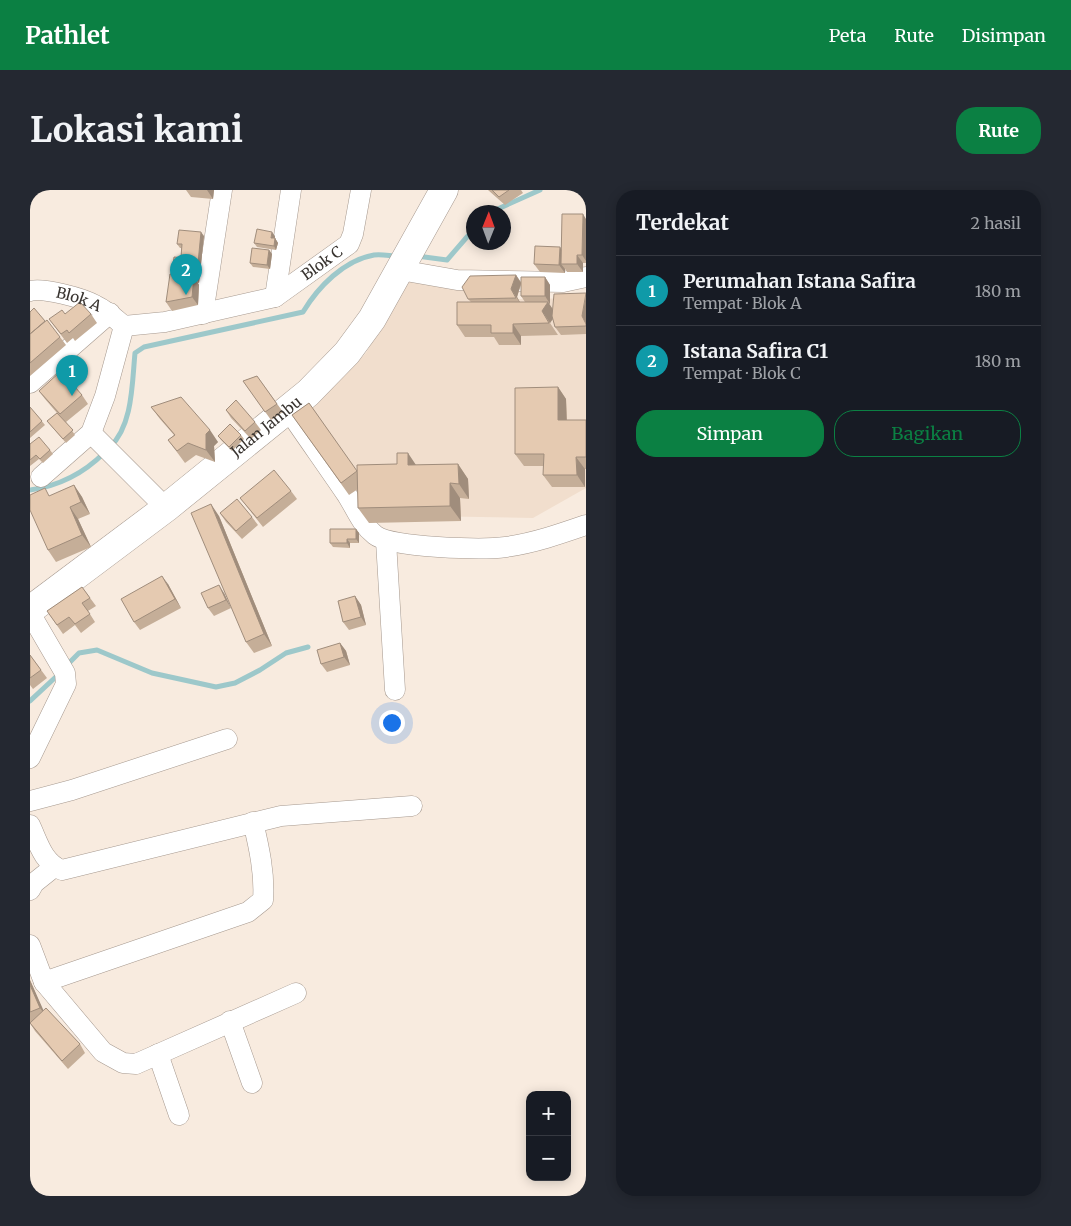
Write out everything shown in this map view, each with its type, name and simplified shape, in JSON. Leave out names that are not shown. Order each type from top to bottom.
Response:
[{"type":"street","points":[[203,314],[222,190]]},
{"type":"street","name":"Blok C","points":[[275,298],[291,190]]},
{"type":"street","name":"Blok C","points":[[117,320],[164,322],[275,298],[348,244],[353,234],[361,190]]},
{"type":"street","name":"Jalan Jambu","points":[[30,612],[166,508],[288,411],[348,353],[372,319],[444,190]]},
{"type":"street","points":[[406,260],[458,280],[563,282],[586,277]]},
{"type":"street","name":"Blok A","points":[[30,291],[35,289],[47,291],[94,304],[117,320],[30,383]]},
{"type":"street","points":[[41,477],[96,437],[105,396],[117,320]]},
{"type":"street","points":[[288,411],[350,500],[358,517],[376,536],[386,541],[416,545],[504,548],[543,540],[586,525]]},
{"type":"street","points":[[96,437],[166,508]]},
{"type":"street","points":[[386,541],[395,690]]},
{"type":"street","points":[[30,612],[65,673],[64,691],[30,758]]},
{"type":"street","points":[[30,801],[72,790],[227,739]]},
{"type":"street","points":[[30,825],[45,858],[54,867],[69,870],[281,816],[412,806]]},
{"type":"street","points":[[44,982],[248,912],[258,905],[263,900],[264,890],[253,822]]},
{"type":"street","points":[[30,890],[34,883],[54,867]]},
{"type":"street","points":[[30,945],[44,982],[103,1052],[123,1063],[136,1064],[296,992]]},
{"type":"street","points":[[230,1021],[252,1083]]},
{"type":"street","points":[[158,1054],[180,1115]]},
{"type":"shaded area","points":[[409,274],[467,284],[470,300],[586,298],[586,488],[533,518],[363,515],[301,420],[366,353]]},
{"type":"building","points":[[492,190],[509,190],[499,197]]},
{"type":"building","points":[[562,214],[583,214],[582,255],[577,255],[577,264],[561,264]]},
{"type":"building","points":[[257,229],[272,232],[271,238],[275,238],[274,246],[254,243]]},
{"type":"building","points":[[179,230],[201,232],[198,263],[195,259],[181,257],[182,244],[177,244]]},
{"type":"building","points":[[535,246],[560,247],[559,265],[534,264]]},
{"type":"building","points":[[252,248],[269,250],[267,265],[250,263]]},
{"type":"building","points":[[174,257],[195,259],[193,275],[172,273]]},
{"type":"building","points":[[170,274],[194,276],[192,297],[166,302]]},
{"type":"building","points":[[516,275],[511,289],[516,298],[468,299],[462,287],[470,276]]},
{"type":"building","points":[[521,277],[545,277],[545,296],[521,296]]},
{"type":"building","points":[[586,293],[582,316],[586,326],[555,327],[552,316],[554,294]]},
{"type":"building","points":[[80,302],[91,314],[69,333],[67,330],[61,334],[49,319],[62,310],[65,314]]},
{"type":"building","points":[[457,302],[548,302],[542,311],[549,323],[513,324],[513,333],[491,333],[491,325],[457,325]]},
{"type":"building","points":[[34,308],[45,321],[30,334],[30,312]]},
{"type":"building","points":[[47,320],[60,337],[30,363],[30,334]]},
{"type":"building","points":[[61,371],[82,395],[60,414],[39,391]]},
{"type":"building","points":[[257,376],[277,404],[265,412],[243,381]]},
{"type":"building","points":[[558,387],[558,420],[586,420],[586,457],[576,457],[577,475],[543,475],[544,454],[515,454],[515,388]]},
{"type":"building","points":[[181,397],[210,430],[206,434],[206,450],[188,443],[177,451],[168,440],[175,435],[151,407]]},
{"type":"building","points":[[236,400],[255,422],[245,431],[226,410]]},
{"type":"building","points":[[309,403],[357,471],[341,483],[292,415]]},
{"type":"building","points":[[30,407],[42,421],[30,432]]},
{"type":"building","points":[[57,413],[73,430],[63,439],[47,421]]},
{"type":"building","points":[[230,424],[241,435],[229,447],[218,436]]},
{"type":"building","points":[[39,437],[50,450],[40,459],[36,455],[30,460],[30,444]]},
{"type":"building","points":[[397,453],[408,453],[408,465],[458,464],[459,484],[450,483],[450,506],[358,508],[357,465],[397,464]]},
{"type":"building","points":[[274,470],[291,491],[257,518],[240,498]]},
{"type":"building","points":[[74,485],[81,502],[70,507],[82,535],[48,550],[30,510],[30,495],[45,488],[49,496]]},
{"type":"building","points":[[237,499],[252,517],[236,531],[220,513]]},
{"type":"building","points":[[211,504],[264,634],[246,642],[191,513]]},
{"type":"building","points":[[330,529],[356,529],[356,539],[347,539],[347,543],[330,543]]},
{"type":"building","points":[[162,576],[175,599],[134,622],[121,599]]},
{"type":"building","points":[[219,585],[226,600],[208,608],[201,593]]},
{"type":"building","points":[[82,587],[90,598],[82,603],[90,614],[75,624],[69,617],[57,625],[47,611]]},
{"type":"building","points":[[355,596],[361,617],[343,622],[338,601]]},
{"type":"building","points":[[340,643],[344,657],[321,664],[317,650]]},
{"type":"building","points":[[30,655],[41,670],[30,678]]},
{"type":"building","points":[[30,985],[40,1008],[30,1012]]},
{"type":"building","points":[[46,1008],[80,1044],[62,1061],[30,1023]]},
{"type":"waterway","points":[[507,205],[540,190]]},
{"type":"waterway","points":[[417,256],[447,260],[466,238]]},
{"type":"waterway","points":[[110,447],[118,438],[127,416],[132,390],[135,353],[144,347],[303,312],[324,284],[352,262],[374,255],[398,256]]},
{"type":"waterway","points":[[30,490],[70,478],[88,467],[104,453]]},
{"type":"waterway","points":[[66,666],[79,653],[97,650],[152,673],[216,687],[235,683],[286,653],[308,647]]},
{"type":"waterway","points":[[30,701],[59,674]]},
{"type":"place","name":"Istana Safira C1","points":[[186,295]]},
{"type":"place","name":"Perumahan Istana Safira","points":[[72,396]]}]
